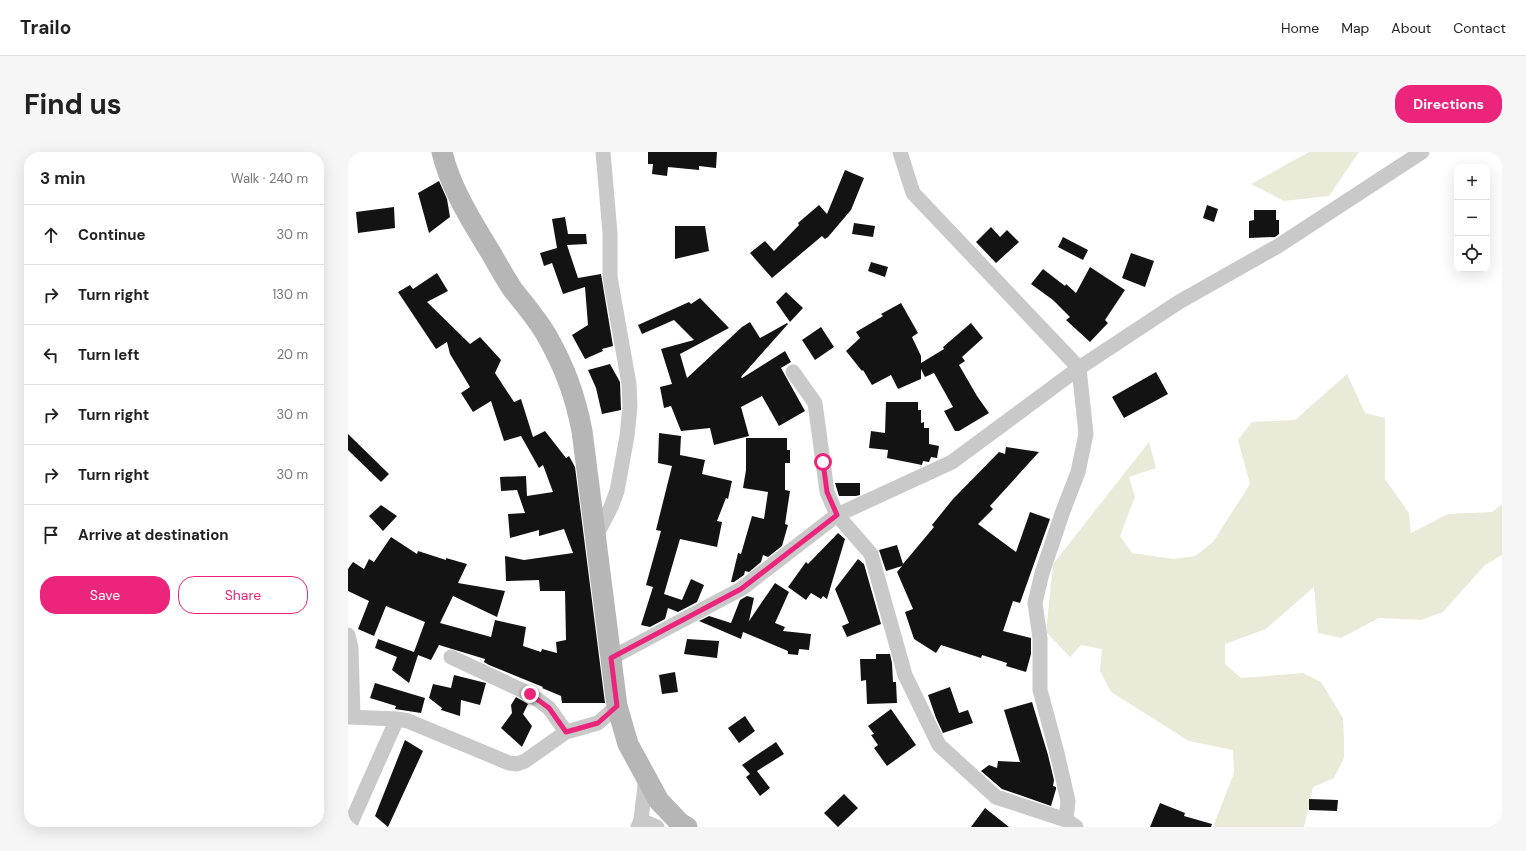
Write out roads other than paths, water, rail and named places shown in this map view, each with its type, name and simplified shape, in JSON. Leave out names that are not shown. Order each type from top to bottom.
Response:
[{"type":"street","points":[[442,152],[450,179],[478,232],[512,289],[541,326],[565,371],[576,400],[582,431],[617,706],[628,744],[659,801],[678,826]]},
{"type":"street","points":[[595,538],[611,507],[617,491],[627,436],[630,406],[629,384],[610,277],[610,225],[603,152]]},
{"type":"street","points":[[793,372],[815,402],[827,492],[837,515],[872,554],[904,675],[939,745],[996,797],[1071,824],[1068,801],[1057,753],[1040,690],[1040,638],[1035,603],[1042,573],[1078,472],[1086,434],[1079,368],[913,193],[900,152]]},
{"type":"street","points":[[611,658],[741,589],[837,515],[952,462],[1079,368],[1179,302],[1278,246],[1422,152]]},
{"type":"street","points":[[348,635],[351,648],[350,717],[397,719],[408,721],[509,764],[517,764],[525,761],[566,732],[598,723],[617,706]]},
{"type":"street","points":[[451,657],[530,694],[549,708],[566,732]]},
{"type":"street","points":[[349,827],[397,719]]},
{"type":"street","points":[[646,775],[640,823],[657,827]]}]
